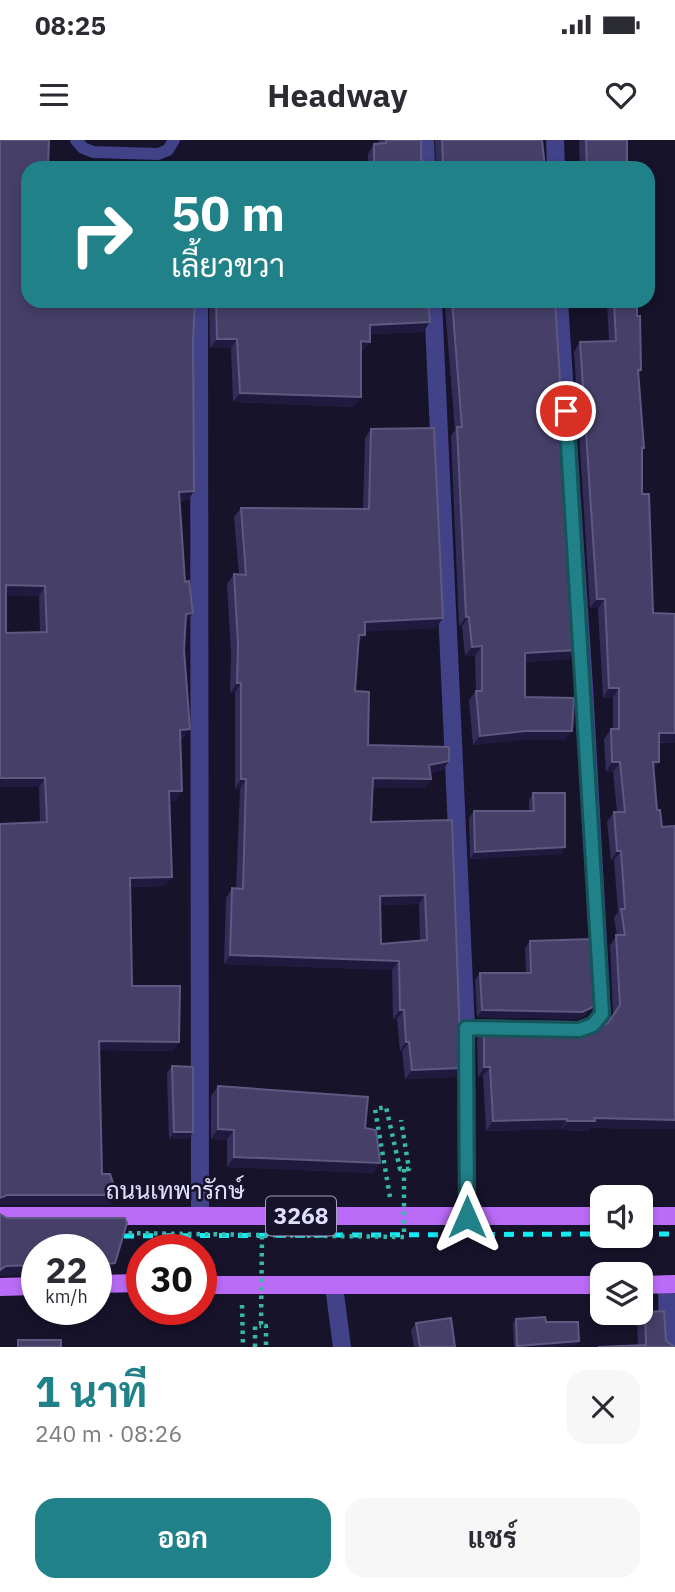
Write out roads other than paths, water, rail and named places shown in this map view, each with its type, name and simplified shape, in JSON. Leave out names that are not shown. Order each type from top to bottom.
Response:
[{"type":"main road","name":"ถนนเทพารักษ์","points":[[0,1216],[590,1216]]},
{"type":"main road","points":[[653,1216],[675,1216]]},
{"type":"main road","points":[[653,1284],[671,1284]]},
{"type":"main road","points":[[217,1285],[590,1285]]},
{"type":"main road","points":[[0,1287],[21,1286]]},
{"type":"street","points":[[425,140],[426,161]]},
{"type":"street","points":[[555,140],[556,161]]},
{"type":"street","points":[[199,308],[201,1216]]},
{"type":"street","points":[[433,308],[466,1028],[467,1217]]},
{"type":"street","points":[[466,1028],[579,1030],[593,1025],[602,1014],[559,308]]},
{"type":"street","points":[[668,1347],[671,1284]]},
{"type":"street","points":[[334,1286],[342,1347]]},
{"type":"lane","points":[[76,140],[82,148],[93,152],[158,155],[168,150],[174,140]]},
{"type":"railway","points":[[112,1236],[590,1234]]},
{"type":"railway","points":[[653,1234],[675,1234]]}]
